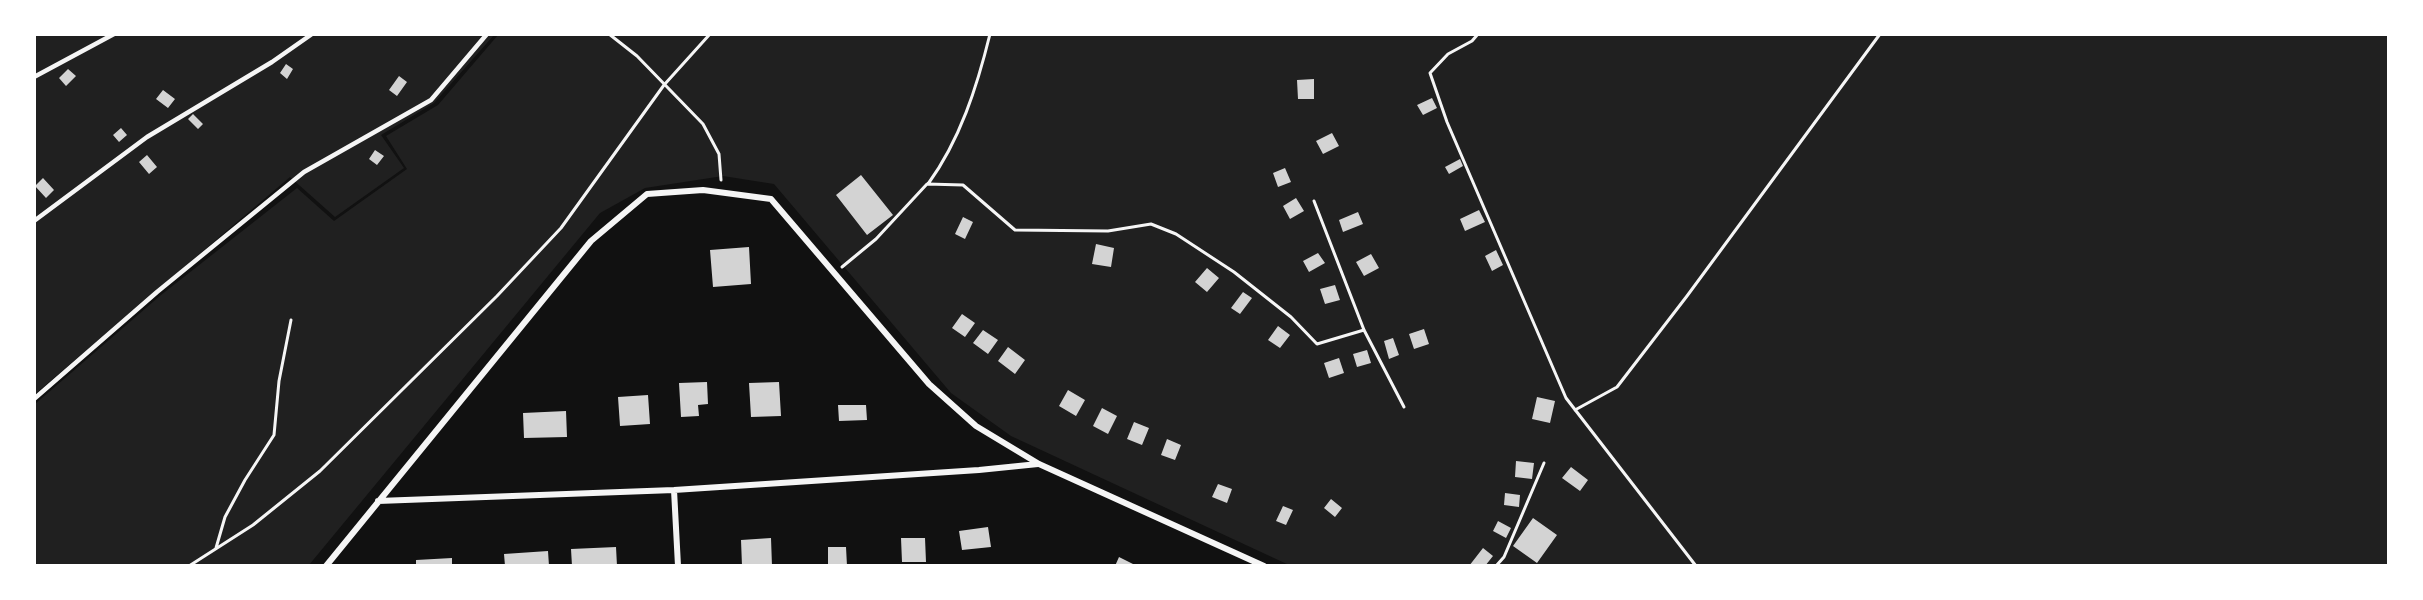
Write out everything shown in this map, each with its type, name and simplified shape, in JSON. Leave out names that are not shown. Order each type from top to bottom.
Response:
[{"type":"street","points":[[326,566],[591,241],[647,194],[703,190],[771,199],[929,384],[976,426],[1039,464],[1264,566]]},
{"type":"street","points":[[378,501],[674,490],[1039,464]]},
{"type":"street","points":[[674,490],[678,566]]},
{"type":"lane","points":[[34,77],[114,34]]},
{"type":"lane","points":[[34,221],[147,137],[272,62],[312,34]]},
{"type":"lane","points":[[34,399],[157,292],[304,172],[431,100],[488,34]]},
{"type":"path","points":[[609,34],[637,56],[703,124],[719,154],[722,192]]},
{"type":"path","points":[[189,566],[253,525],[320,471],[497,296],[561,228],[664,85],[710,34]]},
{"type":"path","points":[[834,274],[876,239],[927,184],[942,164],[977,84],[990,34]]},
{"type":"path","points":[[1478,34],[1472,41],[1448,54],[1430,73],[1447,122],[1566,398],[1696,566]]},
{"type":"path","points":[[1575,410],[1617,387],[1880,34]]},
{"type":"path","points":[[927,184],[963,185],[1015,230],[1108,231],[1151,224],[1176,234],[1234,272],[1291,317],[1317,344],[1364,330]]},
{"type":"path","points":[[1314,201],[1364,330],[1404,407]]},
{"type":"path","points":[[215,550],[225,517],[245,480],[274,435],[279,381],[291,320]]},
{"type":"path","points":[[1496,566],[1503,557],[1544,463]]},
{"type":"shaded area","points":[[35,35],[494,35],[434,103],[381,135],[404,168],[335,217],[290,177],[35,394]]},
{"type":"shaded area","points":[[498,35],[2388,35],[2388,565],[1289,565],[1011,436],[951,393],[774,184],[723,176],[645,188],[600,213],[309,565],[35,565],[34,405],[161,295],[297,188],[334,221],[407,169],[386,136],[438,105]]},
{"type":"building","points":[[286,64],[293,69],[287,79],[280,73]]},
{"type":"building","points":[[68,69],[76,76],[66,86],[59,78]]},
{"type":"building","points":[[399,76],[407,82],[397,96],[389,90]]},
{"type":"building","points":[[1314,79],[1314,99],[1298,99],[1297,80]]},
{"type":"building","points":[[163,90],[175,99],[168,108],[156,99]]},
{"type":"building","points":[[1432,98],[1437,108],[1423,115],[1417,105]]},
{"type":"building","points":[[193,114],[203,124],[198,129],[188,119]]},
{"type":"building","points":[[121,128],[127,135],[119,142],[113,135]]},
{"type":"building","points":[[1332,133],[1339,146],[1323,154],[1316,141]]},
{"type":"building","points":[[375,150],[384,156],[377,165],[369,159]]},
{"type":"building","points":[[147,155],[157,167],[149,174],[139,162]]},
{"type":"building","points":[[1460,159],[1463,166],[1449,174],[1445,167]]},
{"type":"building","points":[[1285,168],[1291,182],[1278,187],[1273,173]]},
{"type":"building","points":[[861,175],[893,215],[867,235],[836,195]]},
{"type":"building","points":[[43,178],[54,190],[46,198],[35,186]]},
{"type":"building","points":[[1296,198],[1304,211],[1290,219],[1283,206]]},
{"type":"building","points":[[1479,210],[1485,222],[1465,231],[1460,219]]},
{"type":"building","points":[[1358,212],[1363,224],[1343,232],[1339,220]]},
{"type":"building","points":[[963,217],[973,222],[965,239],[955,234]]},
{"type":"building","points":[[1096,244],[1114,248],[1111,267],[1092,264]]},
{"type":"building","points":[[749,247],[751,284],[713,287],[710,250]]},
{"type":"building","points":[[1496,250],[1503,265],[1492,271],[1485,256]]},
{"type":"building","points":[[1318,253],[1325,263],[1309,272],[1303,261]]},
{"type":"building","points":[[1371,254],[1379,268],[1364,276],[1356,262]]},
{"type":"building","points":[[1207,268],[1219,278],[1207,292],[1195,282]]},
{"type":"building","points":[[1335,285],[1340,300],[1325,304],[1320,289]]},
{"type":"building","points":[[1243,292],[1252,298],[1240,314],[1231,308]]},
{"type":"building","points":[[962,314],[975,323],[965,337],[952,328]]},
{"type":"building","points":[[1278,326],[1290,335],[1280,348],[1268,340]]},
{"type":"building","points":[[1424,329],[1429,344],[1414,349],[1409,334]]},
{"type":"building","points":[[983,330],[998,340],[988,354],[973,343]]},
{"type":"building","points":[[1393,338],[1399,355],[1389,359],[1384,341]]},
{"type":"building","points":[[1008,347],[1025,360],[1015,374],[998,361]]},
{"type":"building","points":[[1367,350],[1371,363],[1357,367],[1353,354]]},
{"type":"building","points":[[1339,358],[1344,373],[1329,378],[1324,363]]},
{"type":"building","points":[[707,382],[708,404],[698,405],[699,416],[681,417],[679,383]]},
{"type":"building","points":[[779,382],[781,416],[751,417],[749,383]]},
{"type":"building","points":[[1068,390],[1085,400],[1076,416],[1059,406]]},
{"type":"building","points":[[648,395],[650,424],[620,426],[618,397]]},
{"type":"building","points":[[1537,397],[1555,401],[1550,423],[1532,419]]},
{"type":"building","points":[[838,405],[866,405],[867,420],[839,421]]},
{"type":"building","points":[[1102,408],[1117,416],[1108,434],[1093,426]]},
{"type":"building","points":[[566,411],[567,437],[524,438],[523,413]]},
{"type":"building","points":[[1134,422],[1149,428],[1142,445],[1127,439]]},
{"type":"building","points":[[1167,439],[1181,445],[1175,460],[1161,455]]},
{"type":"building","points":[[1516,461],[1534,463],[1532,479],[1515,477]]},
{"type":"building","points":[[1571,467],[1588,480],[1580,491],[1562,478]]},
{"type":"building","points":[[1218,484],[1232,489],[1227,503],[1212,497]]},
{"type":"building","points":[[1505,493],[1520,495],[1519,507],[1504,505]]},
{"type":"building","points":[[1331,499],[1342,508],[1335,517],[1324,508]]},
{"type":"building","points":[[1283,506],[1293,510],[1286,525],[1276,521]]},
{"type":"building","points":[[1533,518],[1557,535],[1537,563],[1513,546]]},
{"type":"building","points":[[1498,521],[1511,528],[1506,538],[1493,531]]},
{"type":"building","points":[[988,527],[991,547],[962,550],[959,531]]},
{"type":"building","points":[[771,538],[772,566],[742,566],[741,540]]},
{"type":"building","points":[[901,538],[925,538],[926,562],[902,562]]},
{"type":"building","points":[[616,547],[617,566],[572,566],[571,549]]},
{"type":"building","points":[[828,547],[846,547],[847,566],[828,566]]},
{"type":"building","points":[[1483,548],[1493,556],[1485,566],[1469,566]]},
{"type":"building","points":[[548,551],[549,566],[505,566],[504,554]]},
{"type":"building","points":[[1119,557],[1137,566],[1115,566]]},
{"type":"building","points":[[452,558],[452,566],[416,566],[416,560]]}]
